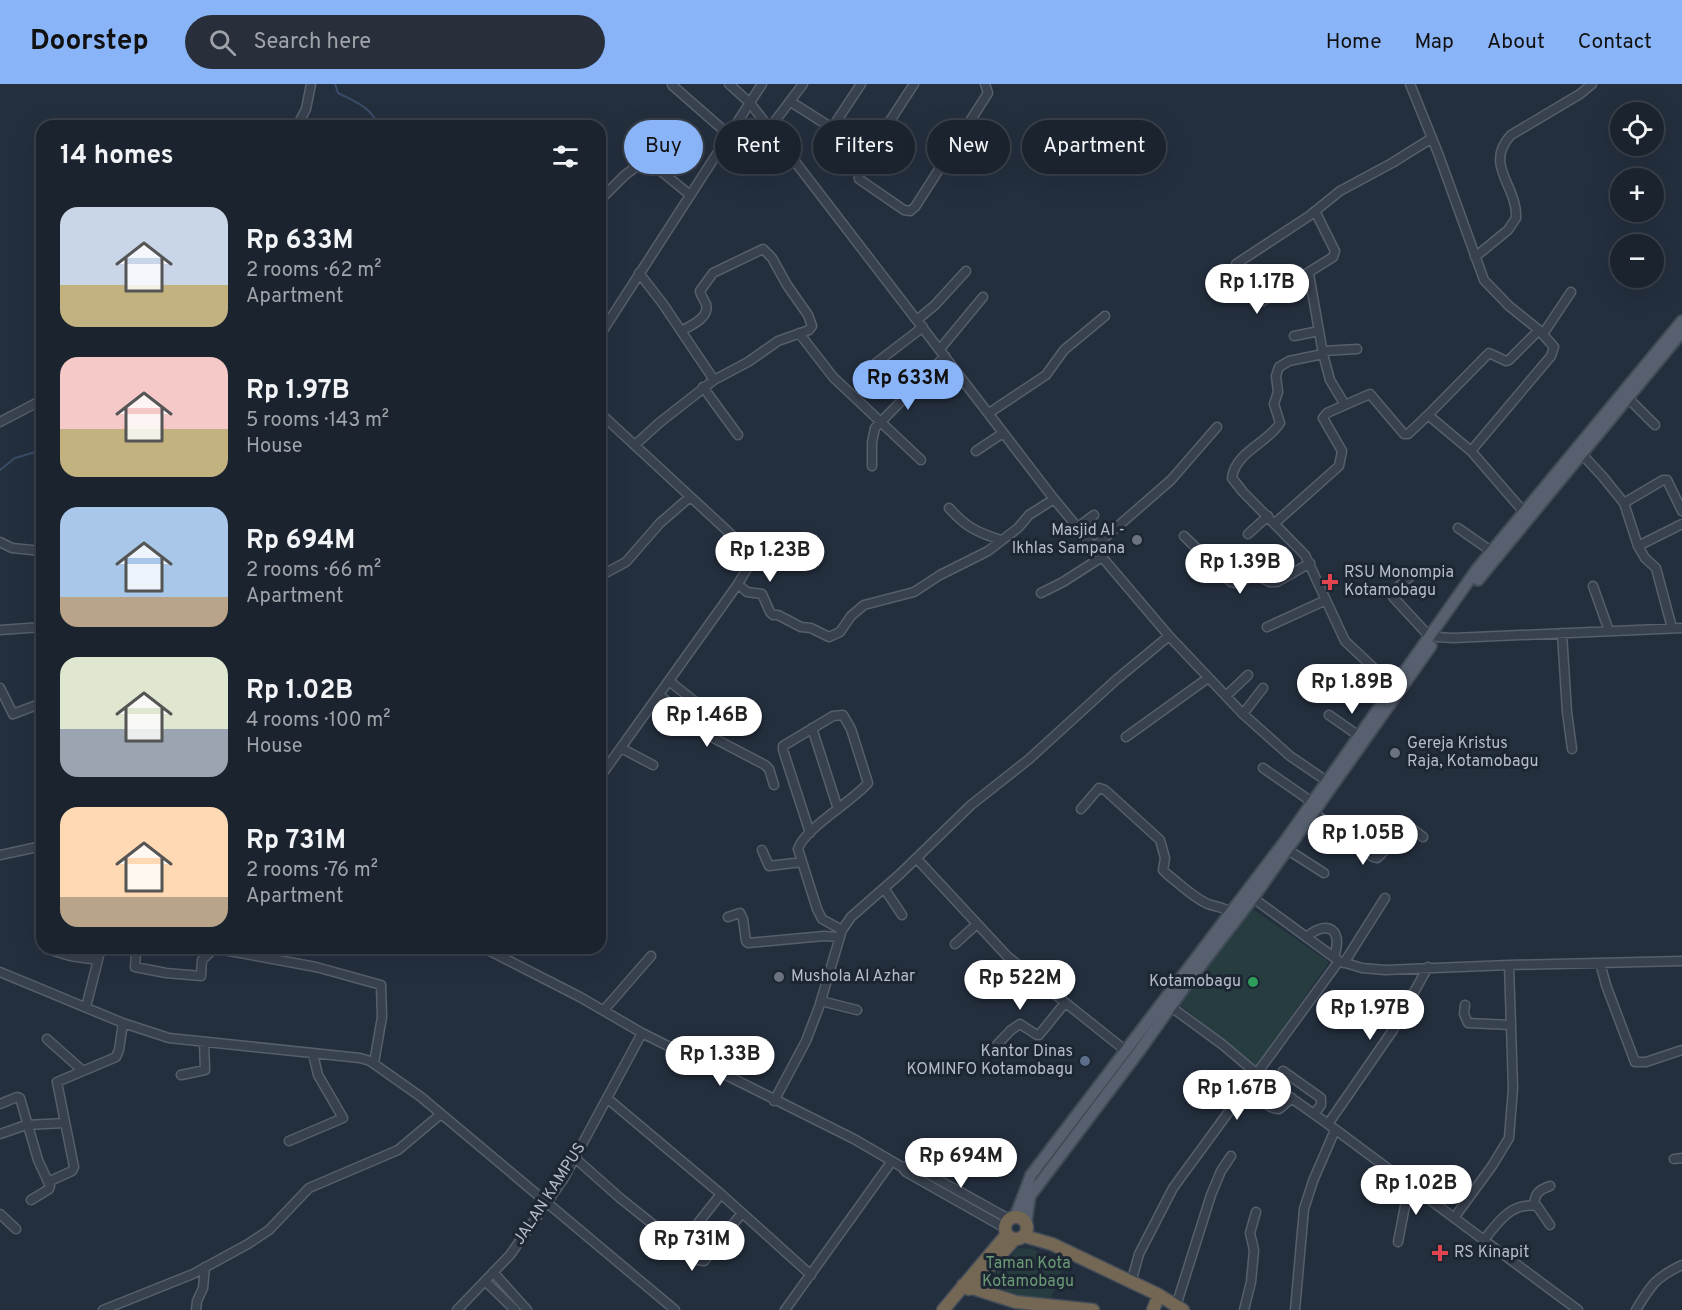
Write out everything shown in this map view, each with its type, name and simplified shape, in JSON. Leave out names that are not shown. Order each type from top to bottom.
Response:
[{"type":"highway","points":[[943,1310],[1014,1228],[1159,1295],[1179,1308]]},
{"type":"highway","points":[[966,1286],[1016,1306],[1094,1310]]},
{"type":"highway","points":[[953,1310],[966,1286]]},
{"type":"highway","points":[[1153,1310],[1159,1295]]},
{"type":"main road","points":[[1579,452],[1682,321]]},
{"type":"main road","points":[[1014,1228],[1031,1175],[1126,1051],[1167,1004],[1250,896],[1491,551],[1628,398],[1682,332]]},
{"type":"main road","points":[[1330,784],[1393,686],[1481,575],[1526,513]]},
{"type":"main road","points":[[1014,1228],[1030,1196],[1231,912],[1250,896],[1288,850],[1313,808]]},
{"type":"street","points":[[300,120],[306,109],[311,84]]},
{"type":"street","points":[[729,84],[750,103],[762,120]]},
{"type":"street","points":[[739,120],[762,84]]},
{"type":"street","points":[[776,120],[803,84]]},
{"type":"street","points":[[837,120],[861,84]]},
{"type":"street","points":[[891,120],[914,84]]},
{"type":"street","points":[[858,174],[859,179],[904,210],[910,211],[915,207],[988,93],[985,84]]},
{"type":"street","points":[[1410,84],[1481,274],[1489,287],[1541,332],[1554,347],[1551,356],[1471,451]]},
{"type":"street","points":[[1474,257],[1508,230],[1516,218],[1514,201],[1500,161],[1499,153],[1503,144],[1511,135],[1580,94],[1592,84]]},
{"type":"street","points":[[672,85],[715,123]]},
{"type":"street","points":[[791,102],[819,120]]},
{"type":"street","points":[[1316,211],[1335,255],[1263,301],[1254,301],[1234,267],[1316,211],[1347,186],[1392,163],[1432,138]]},
{"type":"street","points":[[606,325],[715,157]]},
{"type":"street","points":[[606,194],[644,161],[650,162],[690,195]]},
{"type":"street","points":[[801,170],[1054,499],[1169,636],[1243,714],[1298,762],[1330,784]]},
{"type":"street","points":[[635,445],[703,387],[748,362],[778,341],[811,329],[811,321],[772,258],[763,249],[713,273],[700,291],[705,304],[705,313],[700,320],[681,331]]},
{"type":"street","points":[[876,363],[920,324],[966,271]]},
{"type":"street","points":[[639,273],[714,380]]},
{"type":"street","points":[[1308,274],[1323,352],[1333,387],[1345,405]]},
{"type":"street","points":[[1275,523],[1339,466],[1342,451],[1323,418],[1327,413],[1370,394],[1404,434],[1408,434],[1489,353],[1493,353],[1506,362],[1509,360],[1541,332],[1571,292]]},
{"type":"street","points":[[872,466],[875,428],[942,353],[983,297]]},
{"type":"street","points":[[988,413],[1046,375],[1064,350],[1105,316]]},
{"type":"street","points":[[1294,336],[1319,331]]},
{"type":"street","points":[[799,333],[833,376],[921,460]]},
{"type":"street","points":[[1357,349],[1323,352],[1279,367],[1276,372],[1278,392],[1274,404],[1280,423],[1250,450],[1232,474],[1239,486],[1310,563],[1345,641],[1393,686]]},
{"type":"street","points":[[703,387],[738,435]]},
{"type":"street","points":[[1628,398],[1655,424]]},
{"type":"street","points":[[0,422],[36,403]]},
{"type":"street","points":[[1428,415],[1471,451],[1526,513]]},
{"type":"street","points":[[606,418],[751,555],[750,564],[738,584],[606,769]]},
{"type":"street","points":[[1094,547],[1171,480],[1217,427]]},
{"type":"street","points":[[976,451],[1003,433]]},
{"type":"street","points":[[1579,452],[1624,503],[1638,546],[1645,558],[1656,568],[1672,628]]},
{"type":"street","points":[[1624,503],[1666,480],[1682,511]]},
{"type":"street","points":[[606,573],[626,562],[660,523],[690,497]]},
{"type":"street","points":[[738,584],[747,592],[762,594],[773,615],[778,615],[801,627],[811,628],[829,637],[840,632],[851,616],[864,605],[914,592],[940,575],[988,551],[1018,528],[1029,516],[1054,499]]},
{"type":"street","points":[[949,508],[964,524],[982,534],[1001,540]]},
{"type":"street","points":[[1078,527],[1094,515]]},
{"type":"street","points":[[1248,534],[1268,516]]},
{"type":"street","points":[[1638,546],[1682,524]]},
{"type":"street","points":[[1458,528],[1491,551]]},
{"type":"street","points":[[1184,536],[1231,582],[1235,583],[1256,575],[1270,582],[1278,582],[1310,563]]},
{"type":"street","points":[[0,542],[12,548],[36,550]]},
{"type":"street","points":[[1041,593],[1102,557]]},
{"type":"street","points":[[1411,576],[1394,590],[1394,597],[1433,636],[1453,638],[1682,628]]},
{"type":"street","points":[[1593,586],[1609,631]]},
{"type":"street","points":[[1267,627],[1326,600]]},
{"type":"street","points":[[0,630],[36,627]]},
{"type":"street","points":[[1562,633],[1567,712],[1572,749]]},
{"type":"street","points":[[774,1101],[806,1041],[821,1001],[841,933],[851,917],[917,859],[971,805],[1028,760],[1169,636]]},
{"type":"street","points":[[1226,696],[1248,675]]},
{"type":"street","points":[[1126,737],[1208,678]]},
{"type":"street","points":[[669,681],[698,704],[687,716]]},
{"type":"street","points":[[0,688],[11,713],[36,705]]},
{"type":"street","points":[[1243,714],[1263,688]]},
{"type":"street","points":[[659,695],[706,734],[765,765],[769,769],[774,785]]},
{"type":"street","points":[[810,833],[783,750],[785,743],[837,715],[843,715],[852,729],[868,778],[867,785],[798,846],[813,903],[822,919],[841,933]]},
{"type":"street","points":[[1329,716],[1359,736]]},
{"type":"street","points":[[812,728],[838,809]]},
{"type":"street","points":[[621,748],[653,765]]},
{"type":"street","points":[[1263,768],[1373,857],[1377,858],[1381,855],[1401,825],[1409,826],[1423,837]]},
{"type":"street","points":[[1081,809],[1099,788],[1105,790],[1160,840],[1165,858],[1163,870],[1167,875],[1201,900],[1231,912]]},
{"type":"street","points":[[0,855],[36,847]]},
{"type":"street","points":[[762,850],[769,866],[802,862]]},
{"type":"street","points":[[1288,850],[1324,873]]},
{"type":"street","points":[[917,859],[1007,956],[1126,1051]]},
{"type":"street","points":[[884,888],[902,915]]},
{"type":"street","points":[[1250,896],[1339,960],[1362,968],[1385,970],[1509,964],[1682,961]]},
{"type":"street","points":[[1131,1283],[1139,1254],[1173,1188],[1384,898]]},
{"type":"street","points":[[728,917],[740,913],[748,943],[841,933]]},
{"type":"street","points":[[955,944],[977,924]]},
{"type":"street","points":[[1306,937],[1314,930],[1327,928],[1334,932],[1338,940],[1339,960]]},
{"type":"street","points":[[63,954],[98,960]]},
{"type":"street","points":[[86,1007],[100,954]]},
{"type":"street","points":[[136,954],[135,967],[157,972],[201,976],[202,960],[209,954]]},
{"type":"street","points":[[245,954],[316,967],[381,984],[382,1017],[374,1063]]},
{"type":"street","points":[[505,954],[532,972],[642,1033],[854,1140],[902,1167],[906,1172],[1014,1228]]},
{"type":"street","points":[[604,1010],[651,956]]},
{"type":"street","points":[[1600,963],[1635,1062],[1646,1062],[1682,1050]]},
{"type":"street","points":[[1454,1218],[1492,1166],[1509,1138],[1513,1088],[1509,964]]},
{"type":"street","points":[[1295,1310],[1304,1209],[1332,1127],[1393,1030],[1428,967]]},
{"type":"street","points":[[0,972],[123,1023],[169,1038],[366,1059],[374,1063],[413,1091],[675,1310]]},
{"type":"street","points":[[821,1001],[857,1010]]},
{"type":"street","points":[[993,1048],[1011,1029],[1020,1024],[1039,1035],[1065,1003]]},
{"type":"street","points":[[1167,1004],[1256,1073],[1578,1310]]},
{"type":"street","points":[[1466,1005],[1464,1014],[1468,1023],[1511,1025]]},
{"type":"street","points":[[48,1182],[72,1171],[74,1167],[57,1082],[116,1057],[123,1023]]},
{"type":"street","name":"JALAN KAMPUS","points":[[457,1310],[510,1255],[548,1202],[608,1099],[642,1033]]},
{"type":"street","points":[[47,1040],[83,1071]]},
{"type":"street","points":[[181,1075],[205,1070],[204,1042]]},
{"type":"street","points":[[289,1141],[344,1118],[318,1075],[313,1054]]},
{"type":"street","points":[[1282,1071],[1321,1098],[1322,1105],[1314,1114]]},
{"type":"street","points":[[1266,1080],[1259,1094],[1274,1109],[1280,1109],[1292,1098]]},
{"type":"street","points":[[0,1104],[19,1097],[26,1125],[48,1182],[49,1189],[31,1200]]},
{"type":"street","points":[[608,1099],[721,1194],[811,1275]]},
{"type":"street","points":[[103,1310],[155,1290],[248,1244],[269,1230],[309,1188],[398,1150],[441,1114]]},
{"type":"street","points":[[0,1134],[26,1125],[65,1123]]},
{"type":"street","points":[[1179,1308],[1211,1195],[1230,1156]]},
{"type":"street","points":[[575,1158],[620,1198],[698,1260],[704,1261],[742,1213]]},
{"type":"street","points":[[785,1310],[892,1161]]},
{"type":"street","points":[[1398,1242],[1409,1185]]},
{"type":"street","points":[[1534,1205],[1539,1190],[1550,1186]]},
{"type":"street","points":[[680,1246],[721,1194]]},
{"type":"street","points":[[1484,1240],[1507,1213],[1534,1205]]},
{"type":"street","points":[[1534,1205],[1542,1212],[1550,1225]]},
{"type":"street","points":[[1244,1310],[1251,1282],[1254,1250],[1250,1233],[1256,1212]]},
{"type":"street","points":[[0,1214],[16,1229]]},
{"type":"street","points":[[1636,1310],[1659,1277],[1682,1266]]},
{"type":"street","points":[[196,1310],[203,1288],[205,1267]]},
{"type":"street","points":[[493,1272],[527,1310]]},
{"type":"street","points":[[485,1281],[514,1310]]},
{"type":"green space","name":"Kotamobagu","points":[[1247,905],[1329,962],[1256,1067],[1176,1002]]},
{"type":"green space","name":"Taman Kota Kotamobagu","points":[[1018,1248],[1032,1249],[1064,1267],[1050,1300],[1011,1294],[990,1280]]},
{"type":"waterway","points":[[335,84],[338,93],[356,102],[376,120]]},
{"type":"waterway","points":[[0,470],[15,458],[36,452]]},
{"type":"place","name":"Masjid Al - Ikhlas Sampana","points":[[1137,540]]},
{"type":"place","name":"RSU Monompia Kotamobagu","points":[[1330,582]]},
{"type":"place","name":"Gereja Kristus Raja, Kotamobagu","points":[[1395,753]]},
{"type":"place","name":"Mushola Al Azhar","points":[[779,977]]},
{"type":"place","name":"Kotamobagu","points":[[1253,982]]},
{"type":"place","name":"Kantor Dinas KOMINFO Kotamobagu","points":[[1085,1061]]},
{"type":"place","name":"RS Kinapit","points":[[1440,1253]]}]
